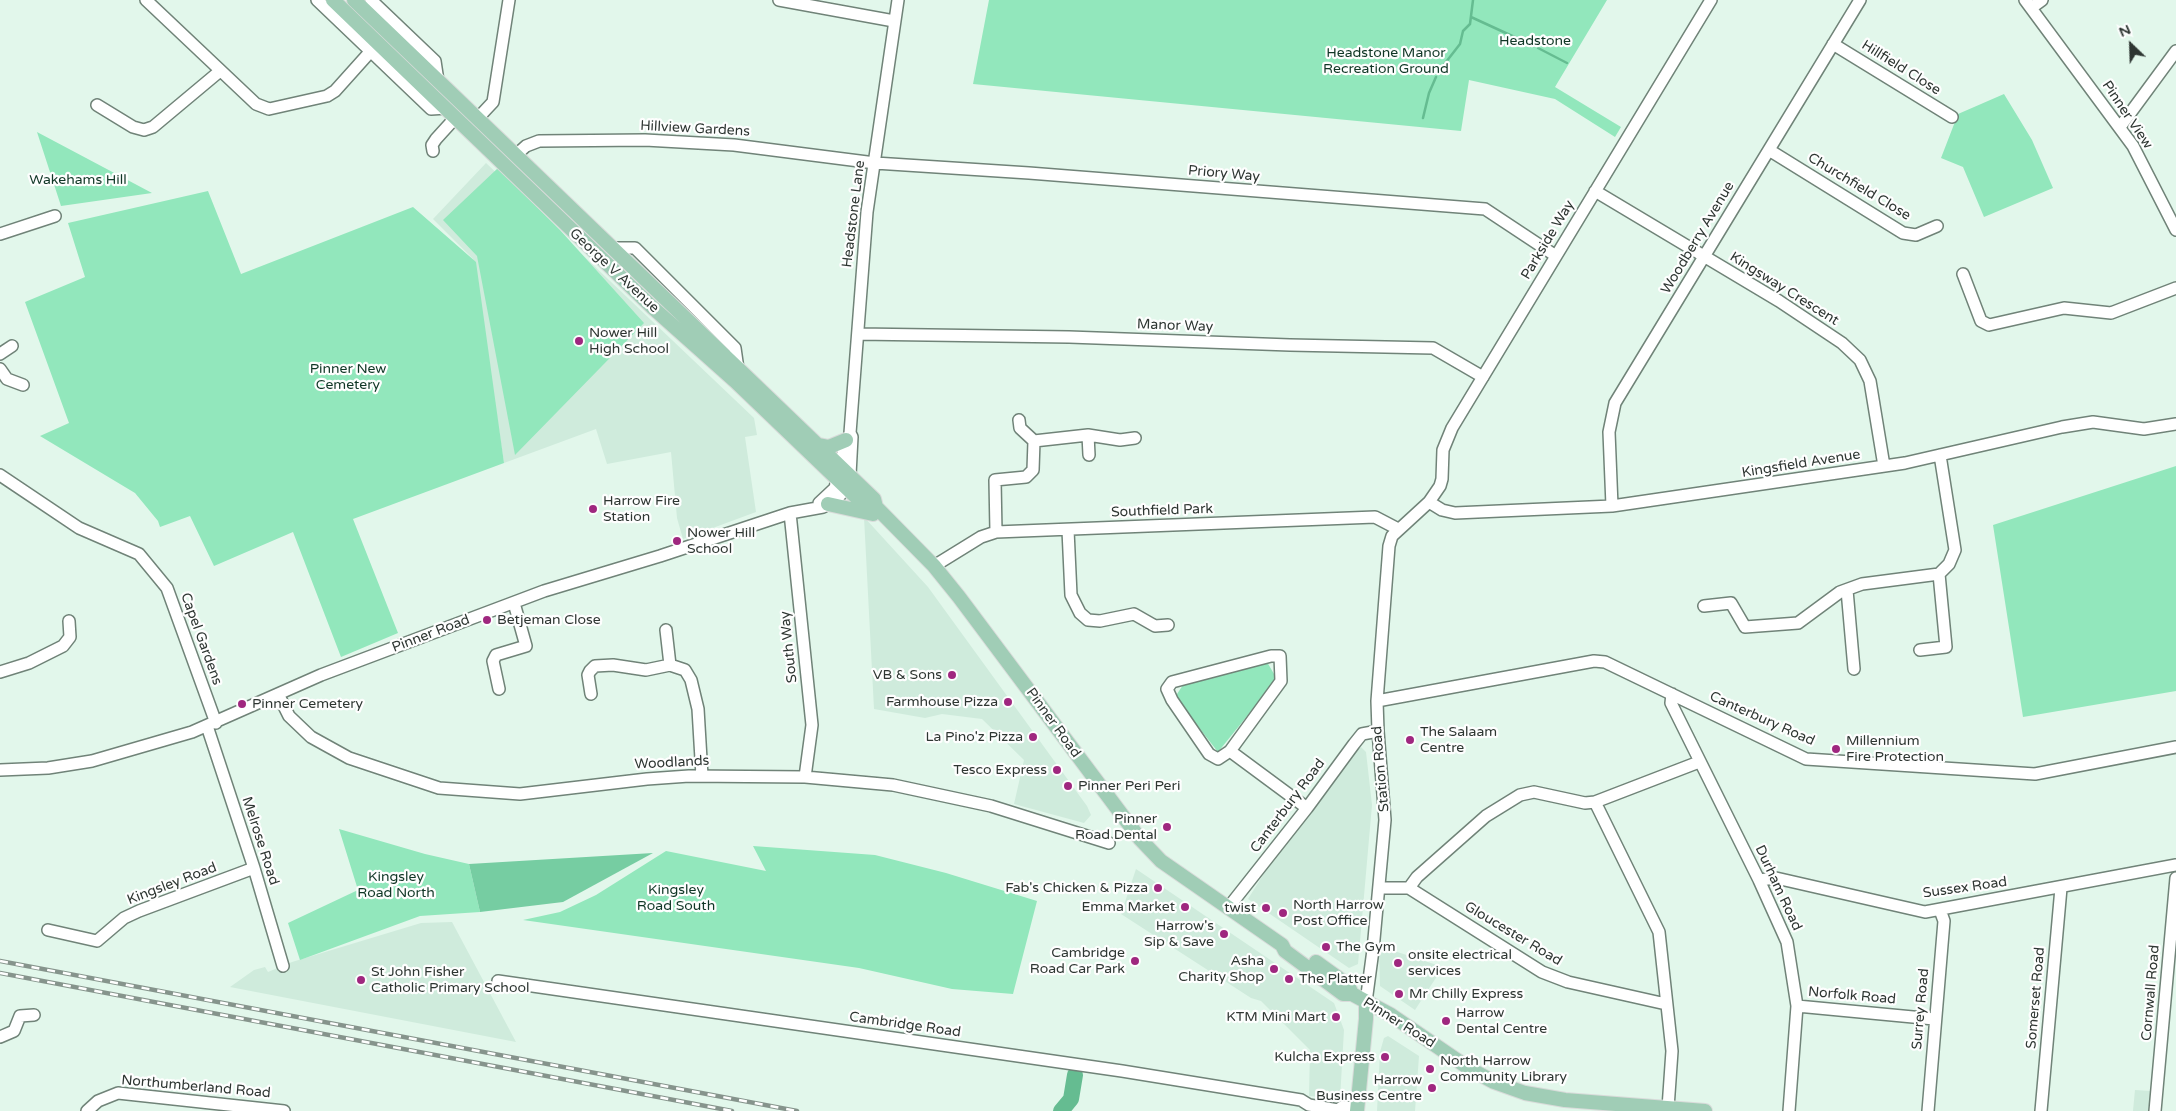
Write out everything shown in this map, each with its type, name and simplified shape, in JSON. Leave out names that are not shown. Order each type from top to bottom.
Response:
[{"type":"main road","name":"George V Avenue","points":[[334,0],[452,112],[503,166],[652,307],[844,477]]},
{"type":"main road","name":"George V Avenue","points":[[354,0],[819,445],[844,477]]},
{"type":"main road","points":[[652,307],[657,290]]},
{"type":"main road","points":[[819,445],[829,447],[848,437]]},
{"type":"main road","name":"Pinner Road","points":[[844,477],[874,499],[880,511],[934,566],[983,628],[1140,839],[1161,861],[1282,946],[1285,951],[1343,994],[1352,994],[1395,1018],[1470,1069],[1494,1082],[1525,1093],[1565,1100],[1704,1111]]},
{"type":"main road","points":[[823,506],[880,511]]},
{"type":"main road","name":"Station Road","points":[[1358,1110],[1366,1002]]},
{"type":"street","points":[[146,0],[256,104],[269,109],[327,96],[335,91],[370,52]]},
{"type":"street","points":[[317,0],[431,109],[452,112],[432,145],[433,151]]},
{"type":"street","points":[[371,0],[435,61],[438,81]]},
{"type":"street","points":[[478,118],[493,102],[509,0]]},
{"type":"street","points":[[779,0],[894,21]]},
{"type":"street","name":"Headstone Lane","points":[[844,477],[858,334],[867,212],[898,0]]},
{"type":"street","name":"Parkside Way","points":[[1428,502],[1440,486],[1443,450],[1447,438],[1711,0]]},
{"type":"street","name":"Woodberry Avenue","points":[[1612,506],[1609,432],[1615,403],[1860,0]]},
{"type":"street","points":[[2028,4],[2042,0]]},
{"type":"street","name":"Pinner View","points":[[2028,4],[2120,127],[2176,230]]},
{"type":"street","name":"Hillfield Close","points":[[1833,44],[1952,117]]},
{"type":"street","points":[[2120,127],[2176,51]]},
{"type":"street","points":[[97,105],[133,127],[144,130],[153,126],[220,72]]},
{"type":"street","name":"Hillview Gardens","points":[[516,155],[526,146],[539,141],[644,140],[734,145],[875,163]]},
{"type":"street","name":"Churchfield Close","points":[[1769,150],[1903,232],[1916,235],[1937,226]]},
{"type":"street","name":"Priory Way","points":[[875,163],[1029,173],[1485,210],[1556,256]]},
{"type":"street","name":"Kingsway Crescent","points":[[1595,190],[1704,258],[1779,301],[1842,343],[1860,360],[1870,381],[1884,466]]},
{"type":"street","points":[[0,234],[54,216]]},
{"type":"street","name":"George V Avenue","points":[[614,248],[635,248],[735,348],[738,368]]},
{"type":"street","points":[[1963,274],[1981,321],[1989,325],[2064,308],[2111,313],[2176,288]]},
{"type":"street","points":[[1970,291],[1981,286]]},
{"type":"street","name":"Manor Way","points":[[858,334],[1060,337],[1433,348],[1483,376]]},
{"type":"street","points":[[0,354],[12,346]]},
{"type":"street","points":[[0,369],[7,379],[23,384]]},
{"type":"street","points":[[996,532],[995,480],[1026,477],[1033,470],[1034,441],[1020,428],[1020,420]]},
{"type":"street","name":"Kingsfield Avenue","points":[[1428,502],[1442,510],[1455,513],[1612,506],[1884,466],[2093,422],[2144,429],[2176,424]]},
{"type":"street","points":[[1034,441],[1088,435],[1120,440],[1135,438]]},
{"type":"street","points":[[1088,435],[1088,455]]},
{"type":"street","points":[[1704,606],[1731,603],[1745,627],[1798,622],[1847,590],[1862,584],[1939,574],[1949,564],[1955,550],[1940,455]]},
{"type":"street","name":"Capel Gardens","points":[[0,475],[79,528],[139,554],[168,588],[211,725]]},
{"type":"street","points":[[823,506],[820,501],[833,492],[844,477]]},
{"type":"street","name":"Station Road","points":[[1366,1002],[1386,808],[1378,731],[1377,701],[1389,546],[1392,536],[1398,529],[1428,502]]},
{"type":"street","name":"Pinner Road","points":[[0,770],[48,768],[92,761],[211,725],[278,694],[544,591],[660,556],[790,513],[823,506]]},
{"type":"street","name":"South Way","points":[[790,513],[812,725],[805,777]]},
{"type":"street","name":"Southfield Park","points":[[934,566],[981,537],[996,532],[1375,517],[1398,529]]},
{"type":"street","points":[[1068,530],[1071,596],[1080,613],[1088,620],[1100,622],[1134,614],[1155,626],[1168,625]]},
{"type":"street","points":[[1920,650],[1946,647],[1939,574]]},
{"type":"street","points":[[1847,590],[1854,668]]},
{"type":"street","points":[[499,688],[493,661],[496,655],[526,646],[514,602]]},
{"type":"street","points":[[0,672],[6,668],[29,663],[63,646],[70,637],[69,621]]},
{"type":"street","points":[[666,630],[670,665]]},
{"type":"street","points":[[1271,656],[1280,656],[1281,681],[1230,751],[1218,760],[1209,754],[1172,700],[1167,689],[1172,682],[1271,656]]},
{"type":"street","name":"Canterbury Road","points":[[1377,701],[1594,661],[1605,662],[1806,759],[2035,774],[2176,747]]},
{"type":"street","points":[[592,694],[588,675],[596,666],[646,670],[670,665],[685,670],[693,688],[698,709],[702,776]]},
{"type":"street","name":"Woodlands","points":[[278,694],[288,716],[312,737],[349,758],[439,788],[520,794],[647,779],[702,776],[805,777],[893,785],[991,806],[1096,832],[1109,843]]},
{"type":"street","name":"Durham Road","points":[[1672,694],[1671,703],[1698,762],[1759,880],[1787,942],[1797,1006],[1789,1111]]},
{"type":"street","name":"Melrose Road","points":[[211,725],[283,966]]},
{"type":"street","name":"Canterbury Road","points":[[1228,908],[1307,808],[1362,734],[1378,731]]},
{"type":"street","points":[[1230,751],[1307,808]]},
{"type":"street","points":[[1379,888],[1409,888],[1417,877],[1486,816],[1520,795],[1534,792],[1585,803],[1595,802],[1698,762]]},
{"type":"street","points":[[1595,802],[1659,932],[1672,1051],[1668,1108]]},
{"type":"street","name":"Sussex Road","points":[[1759,880],[1776,878],[1925,912],[2062,888],[2176,865]]},
{"type":"street","name":"Kingsley Road","points":[[48,930],[97,941],[124,918],[139,911],[254,868]]},
{"type":"street","name":"Cornwall Road","points":[[2155,1111],[2176,878]]},
{"type":"street","name":"Gloucester Road","points":[[1409,888],[1542,972],[1568,982],[1666,1004]]},
{"type":"street","name":"Somerset Road","points":[[2041,1111],[2062,888]]},
{"type":"street","name":"Surrey Road","points":[[1928,1111],[1934,1019],[1944,921],[1940,910]]},
{"type":"street","name":"Cambridge Road","points":[[498,981],[1122,1071],[1307,1102],[1309,1105],[1338,1110],[1342,1107],[1358,1110]]},
{"type":"street","name":"Norfolk Road","points":[[1797,1006],[1934,1019]]},
{"type":"street","points":[[0,1037],[14,1031],[20,1016],[34,1015]]},
{"type":"street","name":"Northumberland Road","points":[[88,1111],[106,1097],[118,1093],[284,1111]]},
{"type":"shaded area","name":"Nower Hill High School","points":[[486,163],[754,418],[757,435],[745,437],[756,512],[683,539],[677,518],[671,452],[607,464],[596,429],[504,463],[473,259],[433,219]]},
{"type":"shaded area","points":[[864,517],[928,587],[1087,806],[1091,815],[1084,823],[1014,804],[1024,760],[982,719],[942,714],[925,718],[874,709]]},
{"type":"shaded area","points":[[1359,745],[1366,752],[1372,805],[1358,964],[1349,968],[1248,899],[1273,859]]},
{"type":"shaded area","points":[[1136,869],[1334,1003],[1344,1030],[1340,1099],[1309,1096],[1310,1050],[1261,1001],[1251,998],[1121,914]]},
{"type":"shaded area","name":"St John Fisher Catholic Primary School","points":[[452,922],[516,1042],[230,987],[254,970],[265,967],[268,972],[292,962],[421,923]]},
{"type":"shaded area","points":[[1379,946],[1443,967],[1415,1010],[1380,986]]},
{"type":"shaded area","points":[[1388,1036],[1419,1056],[1415,1111],[1377,1111],[1380,1052],[1384,1038]]},
{"type":"shaded area","points":[[2135,1090],[2151,1091],[2148,1111],[2133,1111]]},
{"type":"green space","name":"Headstone Manor Recreation Ground","points":[[989,0],[1607,0],[1555,87],[1621,127],[1615,137],[1555,99],[1469,80],[1461,131],[973,84]]},
{"type":"green space","points":[[2004,94],[2032,140],[2053,188],[1984,217],[1963,167],[1941,158],[1958,114]]},
{"type":"green space","name":"Wakehams Hill","points":[[37,132],[152,193],[61,206]]},
{"type":"green space","points":[[498,168],[560,230],[644,323],[515,455],[477,256],[443,220]]},
{"type":"green space","name":"Pinner New Cemetery","points":[[208,191],[241,274],[413,207],[476,262],[504,463],[353,519],[398,633],[341,657],[293,532],[214,566],[190,516],[160,527],[158,521],[135,493],[40,436],[69,423],[25,302],[85,277],[68,223]]},
{"type":"green space","points":[[2176,466],[2176,691],[2023,717],[1993,525]]},
{"type":"green space","points":[[1267,662],[1277,679],[1218,752],[1175,697],[1183,685]]},
{"type":"green space","name":"Kingsley Road North","points":[[339,829],[425,854],[469,864],[480,912],[420,916],[300,960],[288,923],[358,890]]},
{"type":"green space","name":"Kingsley Road South","points":[[753,846],[875,855],[946,873],[1037,901],[1013,994],[952,989],[859,968],[523,920],[560,912],[596,895],[666,851],[766,871]]},
{"type":"green space","points":[[653,853],[563,902],[480,912],[469,864]]},
{"type":"waterway","points":[[1439,71],[1460,44],[1463,31],[1470,24],[1473,0]]},
{"type":"waterway","points":[[1471,17],[1534,46]]},
{"type":"waterway","points":[[1538,48],[1567,63]]},
{"type":"waterway","points":[[1423,118],[1429,93],[1436,77]]},
{"type":"waterway","points":[[1061,1111],[1071,1099],[1075,1075]]},
{"type":"railway","points":[[0,961],[797,1111]]},
{"type":"railway","points":[[0,973],[732,1111]]},
{"type":"place","name":"Nower Hill High School","points":[[579,341]]},
{"type":"place","name":"Harrow Fire Station","points":[[593,509]]},
{"type":"place","name":"Nower Hill School","points":[[677,541]]},
{"type":"place","name":"Betjeman Close","points":[[487,620]]},
{"type":"place","name":"VB & Sons","points":[[952,675]]},
{"type":"place","name":"Farmhouse Pizza","points":[[1008,702]]},
{"type":"place","name":"Pinner Cemetery","points":[[242,704]]},
{"type":"place","name":"La Pino'z Pizza","points":[[1033,737]]},
{"type":"place","name":"The Salaam Centre","points":[[1410,740]]},
{"type":"place","name":"Millennium Fire Protection","points":[[1836,749]]},
{"type":"place","name":"Tesco Express","points":[[1057,770]]},
{"type":"place","name":"Pinner Peri Peri","points":[[1068,786]]},
{"type":"place","name":"Pinner Road Dental","points":[[1167,827]]},
{"type":"place","name":"Fab's Chicken & Pizza","points":[[1158,888]]},
{"type":"place","name":"Emma Market","points":[[1185,907]]},
{"type":"place","name":"twist","points":[[1266,908]]},
{"type":"place","name":"North Harrow Post Office","points":[[1283,913]]},
{"type":"place","name":"Harrow's Sip & Save","points":[[1224,934]]},
{"type":"place","name":"The Gym","points":[[1326,947]]},
{"type":"place","name":"Cambridge Road Car Park","points":[[1135,961]]},
{"type":"place","name":"onsite electrical services","points":[[1398,963]]},
{"type":"place","name":"Asha Charity Shop","points":[[1274,969]]},
{"type":"place","name":"The Platter","points":[[1289,979]]},
{"type":"place","name":"St John Fisher Catholic Primary School","points":[[361,980]]},
{"type":"place","name":"Mr Chilly Express","points":[[1399,994]]},
{"type":"place","name":"KTM Mini Mart","points":[[1336,1017]]},
{"type":"place","name":"Harrow Dental Centre","points":[[1446,1021]]},
{"type":"place","name":"Kulcha Express","points":[[1385,1057]]},
{"type":"place","name":"North Harrow Community Library","points":[[1430,1069]]},
{"type":"place","name":"Harrow Business Centre","points":[[1432,1088]]},
{"type":"park label","name":"Headstone","points":[[1535,41]]}]
